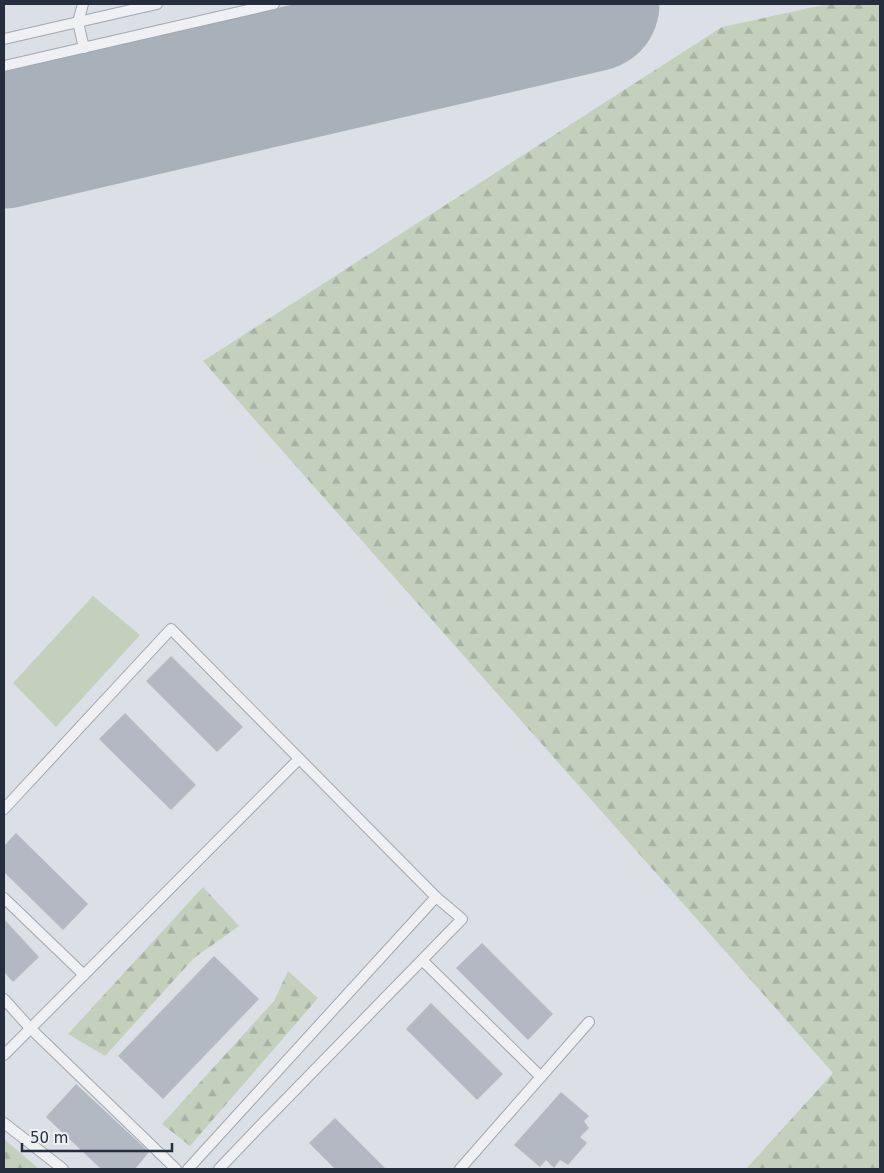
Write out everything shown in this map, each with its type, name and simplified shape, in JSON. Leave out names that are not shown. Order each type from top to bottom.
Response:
[{"type":"lane","points":[[83,4],[78,22],[84,48]]},
{"type":"lane","points":[[4,39],[157,4]]},
{"type":"lane","points":[[4,66],[274,4]]},
{"type":"lane","points":[[4,809],[171,629],[436,897],[462,919],[219,1169]]},
{"type":"lane","points":[[4,1055],[299,759]]},
{"type":"lane","points":[[188,1169],[436,897]]},
{"type":"lane","points":[[4,898],[84,974]]},
{"type":"lane","points":[[422,960],[541,1077]]},
{"type":"lane","points":[[4,999],[30,1028],[176,1169]]},
{"type":"lane","points":[[460,1169],[589,1022]]},
{"type":"lane","points":[[4,1123],[63,1169]]},
{"type":"green space","points":[[828,4],[880,4],[880,1169],[746,1169],[833,1073],[203,361],[722,27]]},
{"type":"green space","points":[[93,596],[140,635],[56,727],[13,683]]},
{"type":"green space","points":[[203,887],[239,926],[194,958],[105,1056],[68,1034]]},
{"type":"green space","points":[[288,971],[318,998],[190,1146],[162,1124],[274,1001]]},
{"type":"green space","points":[[4,1139],[39,1169],[4,1169]]},
{"type":"building","points":[[171,656],[243,727],[217,752],[146,681]]},
{"type":"building","points":[[125,713],[196,785],[171,810],[99,739]]},
{"type":"building","points":[[16,833],[88,904],[63,930],[4,872],[4,846]]},
{"type":"building","points":[[4,919],[39,957],[13,982],[4,972]]},
{"type":"building","points":[[482,943],[553,1014],[528,1040],[456,968]]},
{"type":"building","points":[[214,956],[259,999],[163,1099],[118,1056]]},
{"type":"building","points":[[431,1003],[503,1074],[477,1100],[406,1029]]},
{"type":"building","points":[[76,1084],[149,1152],[135,1169],[101,1169],[46,1117]]},
{"type":"building","points":[[561,1092],[589,1116],[584,1121],[589,1128],[580,1137],[587,1143],[568,1165],[560,1160],[554,1168],[546,1160],[540,1167],[514,1145]]},
{"type":"building","points":[[335,1118],[386,1169],[335,1169],[309,1143]]},
{"type":"runway","points":[[4,141],[592,4]]}]
